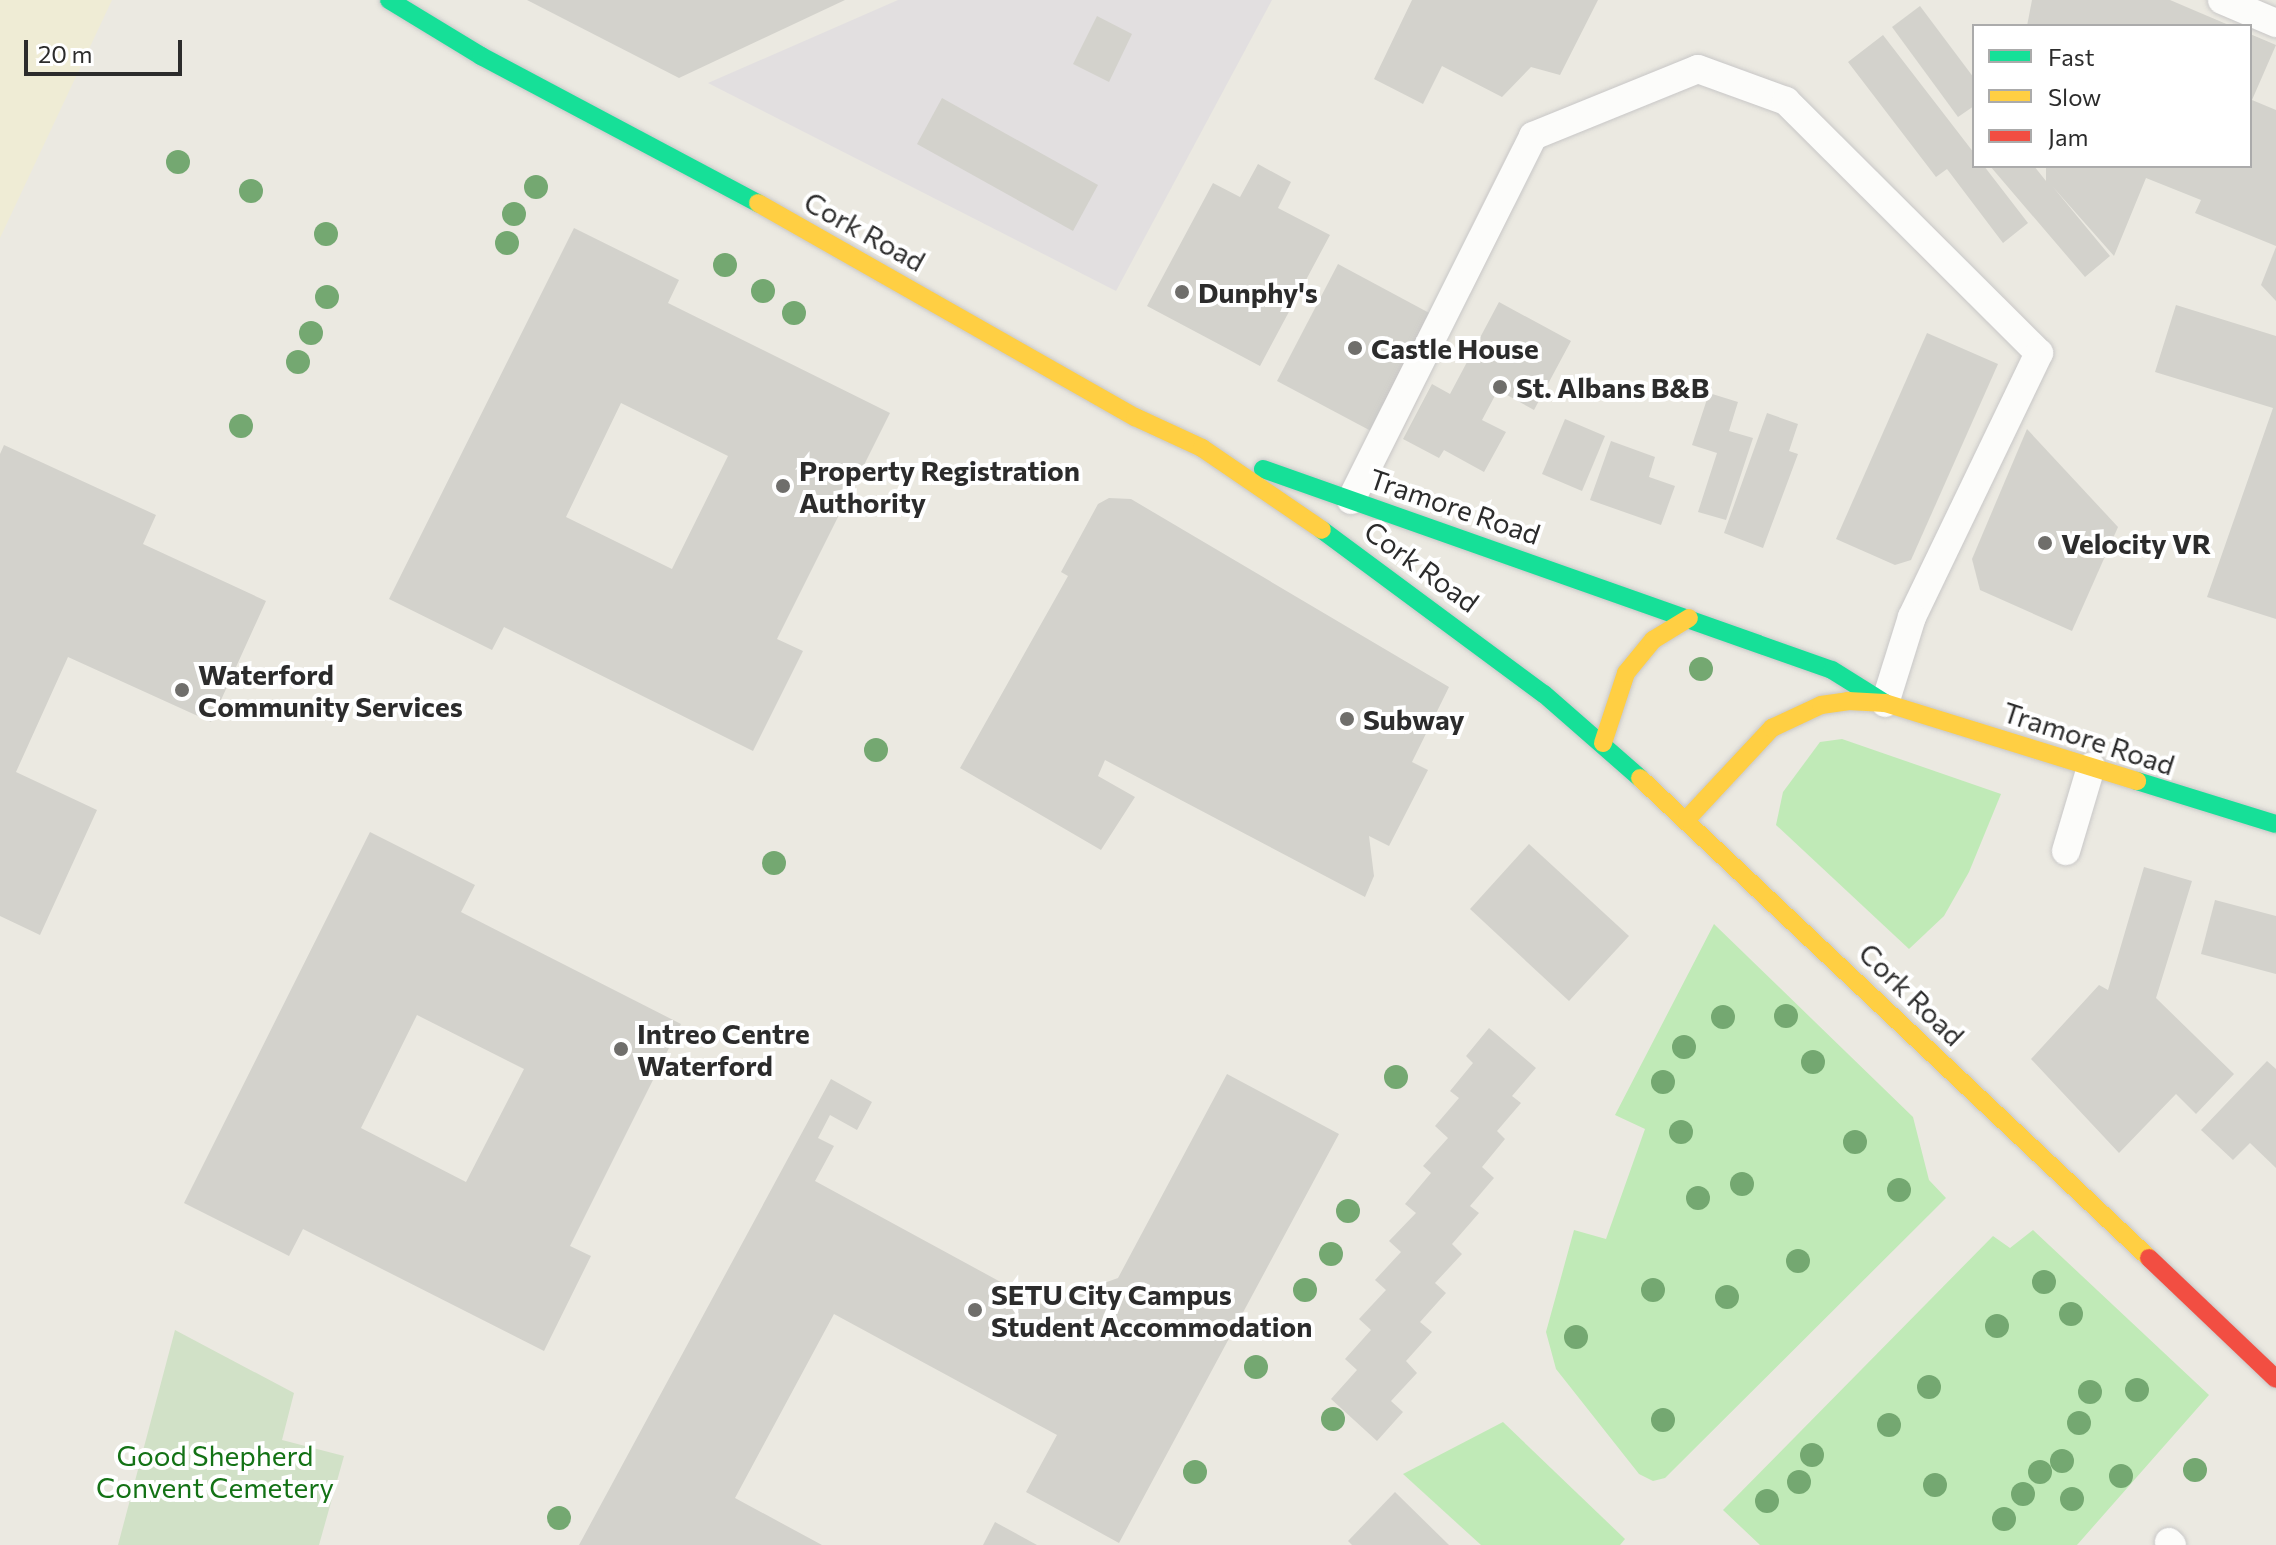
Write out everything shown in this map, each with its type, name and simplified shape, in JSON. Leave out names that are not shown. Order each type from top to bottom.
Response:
[{"type":"main road","name":"Cork Road","points":[[389,0],[481,56],[653,144],[1135,417],[1202,448],[1392,578],[1603,743],[1687,819],[2276,1379]]},
{"type":"main road","name":"Tramore Road","points":[[1202,448],[1832,670],[1885,703],[2276,824]]},
{"type":"main road","points":[[1603,743],[1626,673],[1653,640],[1689,618]]},
{"type":"main road","name":"Tramore Road","points":[[1687,819],[1750,747],[1783,721],[1821,705],[1885,703]]},
{"type":"lane","points":[[2222,0],[2276,23]]},
{"type":"lane","points":[[1351,500],[1533,136],[1698,69],[1786,101],[2039,353],[1912,617],[1885,703]]},
{"type":"lane","points":[[2066,851],[2091,767]]},
{"type":"shaded area","points":[[0,0],[112,0],[0,238]]},
{"type":"shaded area","points":[[898,0],[1272,0],[1116,291],[708,83]]},
{"type":"green space","points":[[1842,739],[2001,794],[1969,872],[1944,916],[1909,949],[1776,825],[1783,792],[1820,742]]},
{"type":"green space","points":[[1714,924],[1913,1117],[1929,1180],[1946,1198],[1665,1478],[1653,1481],[1639,1474],[1556,1369],[1546,1332],[1574,1230],[1606,1239],[1645,1129],[1615,1115]]},
{"type":"green space","points":[[2033,1230],[2209,1395],[2077,1545],[1760,1545],[1723,1510],[1993,1236],[2010,1248]]},
{"type":"green space","name":"Good Shepherd Convent Cemetery","points":[[175,1330],[294,1393],[282,1440],[344,1456],[319,1545],[118,1545]]},
{"type":"green space","points":[[1503,1422],[1625,1539],[1620,1545],[1481,1545],[1403,1474]]},
{"type":"building","points":[[527,0],[845,0],[679,78]]},
{"type":"building","points":[[1412,0],[1598,0],[1560,75],[1531,67],[1502,97],[1442,66],[1423,104],[1374,79]]},
{"type":"building","points":[[2032,0],[2170,0],[2226,24],[2027,24]]},
{"type":"building","points":[[1920,6],[1972,75],[1972,107],[1958,117],[1892,27]]},
{"type":"building","points":[[1097,16],[1132,34],[1109,82],[1073,64]]},
{"type":"building","points":[[1883,35],[1972,150],[1972,168],[1986,168],[2028,223],[2003,243],[1947,169],[1936,177],[1848,62]]},
{"type":"building","points":[[2252,35],[2276,45],[2252,100]]},
{"type":"building","points":[[942,98],[1098,185],[1073,231],[917,144]]},
{"type":"building","points":[[2252,100],[2276,110],[2276,246],[2195,213],[2201,200],[2146,178],[2114,256],[2053,187],[2110,256],[2085,277],[1992,168],[2036,168],[2046,181],[2046,168],[2252,168]]},
{"type":"building","points":[[1258,164],[1291,182],[1278,208],[1330,235],[1260,366],[1147,306],[1213,183],[1240,197]]},
{"type":"building","name":"Property Registration Authority","points":[[574,228],[679,280],[668,303],[890,413],[777,639],[803,651],[753,751],[504,627],[492,650],[389,599]],"holes":[[[621,403],[728,456],[672,569],[566,517]]]},
{"type":"building","points":[[2276,247],[2276,301],[2261,285]]},
{"type":"building","name":"Castle House","points":[[1338,264],[1433,315],[1371,431],[1277,381]]},
{"type":"building","name":"St. Albans B&B","points":[[1499,302],[1571,341],[1534,410],[1498,390],[1482,420],[1506,432],[1484,472],[1444,450],[1439,458],[1403,439],[1432,384],[1450,394]]},
{"type":"building","points":[[2176,305],[2276,336],[2276,619],[2207,597],[2273,408],[2155,372]]},
{"type":"building","points":[[1927,333],[1998,364],[1911,560],[1895,565],[1836,539]]},
{"type":"building","points":[[1709,393],[1738,402],[1729,431],[1753,438],[1726,520],[1698,512],[1717,453],[1692,445]]},
{"type":"building","points":[[1767,413],[1798,424],[1789,451],[1798,454],[1763,548],[1724,533]]},
{"type":"building","points":[[1565,419],[1605,436],[1582,491],[1542,474]]},
{"type":"building","name":"Velocity VR","points":[[2027,429],[2118,527],[2072,631],[1980,590],[1972,559]]},
{"type":"building","points":[[1611,441],[1655,457],[1649,477],[1675,486],[1661,525],[1590,500]]},
{"type":"building","name":"Waterford Community Services","points":[[4,445],[156,515],[143,544],[266,601],[211,722],[68,657],[16,772],[97,810],[40,935],[0,916],[0,454]]},
{"type":"building","points":[[1109,498],[1131,499],[1449,687],[1412,762],[1428,770],[1389,846],[1369,836],[1374,876],[1365,897],[1105,760],[1098,776],[1135,797],[1101,850],[960,768],[1068,576],[1061,572],[1098,504]]},
{"type":"building","points":[[370,832],[475,885],[461,912],[681,1024],[570,1246],[591,1256],[544,1351],[303,1229],[289,1256],[184,1203]],"holes":[[[417,1015],[524,1069],[466,1182],[361,1128]]]},
{"type":"building","points":[[1529,844],[1629,936],[1569,1001],[1470,909]]},
{"type":"building","points":[[2144,867],[2192,881],[2156,998],[2234,1074],[2196,1114],[2176,1094],[2119,1153],[2031,1059],[2099,985],[2108,990]]},
{"type":"building","points":[[2215,900],[2276,916],[2276,974],[2201,954]]},
{"type":"building","points":[[1489,1028],[1536,1068],[1512,1096],[1521,1103],[1497,1131],[1505,1139],[1482,1167],[1494,1178],[1470,1206],[1479,1213],[1452,1244],[1462,1254],[1435,1283],[1446,1293],[1420,1322],[1432,1332],[1406,1361],[1417,1373],[1391,1401],[1403,1412],[1377,1441],[1331,1399],[1357,1370],[1345,1359],[1371,1330],[1359,1319],[1386,1290],[1375,1280],[1401,1252],[1389,1241],[1416,1213],[1405,1204],[1431,1173],[1423,1166],[1448,1138],[1435,1126],[1459,1098],[1450,1091],[1473,1063],[1466,1056]]},
{"type":"building","points":[[2267,1061],[2276,1069],[2276,1168],[2250,1143],[2233,1160],[2201,1130]]},
{"type":"building","name":"SETU City Campus Student Accommodation","points":[[1227,1074],[1339,1134],[1119,1543],[1026,1492],[1057,1435],[834,1314],[735,1498],[822,1545],[579,1545],[831,1079],[872,1102],[857,1130],[830,1115],[818,1138],[834,1146],[815,1181],[1043,1305],[1118,1278]]},
{"type":"building","points":[[1395,1492],[1449,1545],[1352,1545],[1348,1541]]},
{"type":"building","points":[[995,1522],[1037,1545],[983,1545]]},
{"type":"traffic: fast","points":[[389,0],[481,56],[758,203]]},
{"type":"traffic: fast","points":[[1263,469],[1832,670],[1885,703]]},
{"type":"traffic: fast","points":[[1322,530],[1544,694],[1640,778]]},
{"type":"traffic: fast","points":[[2137,781],[2276,824]]},
{"type":"traffic: slow","points":[[758,203],[1135,417],[1202,448],[1322,530]]},
{"type":"traffic: slow","points":[[1603,743],[1626,673],[1653,640],[1689,618]]},
{"type":"traffic: slow","points":[[1687,819],[1772,728],[1821,705],[1848,701],[1885,703],[2137,781]]},
{"type":"traffic: slow","points":[[1640,778],[2149,1258]]},
{"type":"traffic: jam","points":[[2149,1258],[2276,1379]]},
{"type":"place","name":"Dunphy's","points":[[1182,292]]},
{"type":"place","name":"Castle House","points":[[1355,348]]},
{"type":"place","name":"St. Albans B&B","points":[[1500,387]]},
{"type":"place","name":"Property Registration Authority","points":[[783,486]]},
{"type":"place","name":"Velocity VR","points":[[2045,543]]},
{"type":"place","name":"Waterford Community Services","points":[[182,690]]},
{"type":"place","name":"Subway","points":[[1347,719]]},
{"type":"place","name":"Intreo Centre Waterford","points":[[621,1049]]},
{"type":"place","name":"SETU City Campus Student Accommodation","points":[[975,1310]]}]
